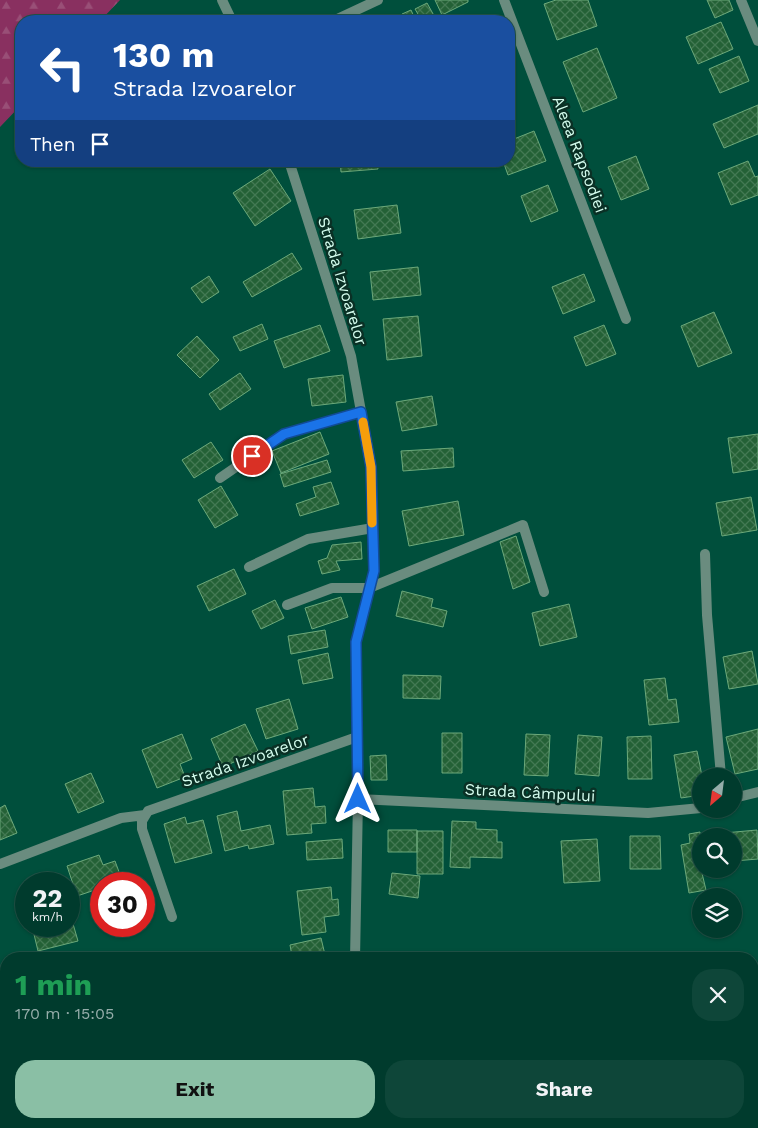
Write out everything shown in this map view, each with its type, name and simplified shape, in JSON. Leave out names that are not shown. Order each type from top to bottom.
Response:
[{"type":"street","points":[[222,0],[229,15]]},
{"type":"street","points":[[346,15],[378,0]]},
{"type":"street","name":"Aleea Rapsodiei","points":[[504,0],[510,15]]},
{"type":"street","points":[[741,0],[758,41]]},
{"type":"street","name":"Aleea Rapsodiei","points":[[515,29],[626,319]]},
{"type":"street","name":"Strada Izvoarelor","points":[[291,167],[351,356],[371,467],[374,571],[356,642],[358,799],[355,952]]},
{"type":"street","points":[[220,478],[284,434],[361,412]]},
{"type":"street","points":[[287,605],[332,588],[369,588],[523,525],[544,592]]},
{"type":"street","points":[[249,567],[308,539],[373,528]]},
{"type":"street","points":[[705,554],[708,615],[721,768]]},
{"type":"street","name":"Strada Izvoarelor","points":[[0,864],[120,818],[145,816],[155,808],[357,737]]},
{"type":"street","points":[[742,796],[758,792]]},
{"type":"street","name":"Strada Câmpului","points":[[358,799],[648,813],[692,809]]},
{"type":"street","points":[[145,816],[142,829],[172,917]]},
{"type":"green space","points":[[0,0],[120,0],[106,15],[15,15],[15,111],[0,127]]},
{"type":"building","points":[[435,0],[468,0],[468,2],[442,15]]},
{"type":"building","points":[[556,0],[588,0],[597,26],[557,40],[544,4]]},
{"type":"building","points":[[707,0],[729,0],[733,10],[715,18]]},
{"type":"building","points":[[427,3],[434,15],[418,15],[415,9]]},
{"type":"building","points":[[411,10],[413,15],[402,15]]},
{"type":"building","points":[[721,22],[733,49],[698,64],[686,37]]},
{"type":"building","points":[[597,48],[617,98],[583,112],[563,62]]},
{"type":"building","points":[[739,56],[749,81],[720,93],[709,69]]},
{"type":"building","points":[[758,105],[758,134],[724,148],[713,124]]},
{"type":"building","points":[[534,131],[546,161],[508,175],[505,167],[515,167],[515,139]]},
{"type":"building","points":[[636,156],[649,189],[621,200],[608,167]]},
{"type":"building","points":[[748,161],[755,177],[758,176],[758,195],[731,205],[718,173]]},
{"type":"building","points":[[341,167],[378,167],[378,169],[341,172]]},
{"type":"building","points":[[270,169],[291,201],[255,226],[233,193]]},
{"type":"building","points":[[548,185],[558,211],[531,222],[521,196]]},
{"type":"building","points":[[397,205],[401,233],[358,239],[354,210]]},
{"type":"building","points":[[292,253],[302,269],[252,297],[243,282]]},
{"type":"building","points":[[418,267],[421,295],[373,300],[370,272]]},
{"type":"building","points":[[584,274],[595,301],[563,314],[552,287]]},
{"type":"building","points":[[209,276],[219,292],[202,303],[191,288]]},
{"type":"building","points":[[714,312],[732,353],[698,367],[681,326]]},
{"type":"building","points":[[418,316],[422,356],[387,360],[383,319]]},
{"type":"building","points":[[262,324],[268,339],[240,351],[233,337]]},
{"type":"building","points":[[320,325],[330,351],[284,368],[274,341]]},
{"type":"building","points":[[604,325],[616,354],[586,366],[574,337]]},
{"type":"building","points":[[197,336],[219,360],[200,378],[177,355]]},
{"type":"building","points":[[240,373],[251,389],[220,410],[209,394]]},
{"type":"building","points":[[343,375],[346,402],[312,406],[308,379]]},
{"type":"building","points":[[432,396],[437,425],[402,431],[396,402]]},
{"type":"building","points":[[320,432],[329,454],[281,473],[272,451]]},
{"type":"building","points":[[758,434],[758,469],[733,473],[728,438]]},
{"type":"building","points":[[211,442],[223,460],[194,478],[182,460]]},
{"type":"building","points":[[453,448],[454,467],[403,471],[401,451]]},
{"type":"building","points":[[327,460],[331,472],[284,487],[280,474]]},
{"type":"building","points":[[331,482],[339,504],[300,516],[296,504],[316,497],[313,487]]},
{"type":"building","points":[[221,486],[238,515],[215,528],[198,500]]},
{"type":"building","points":[[751,497],[757,530],[722,536],[716,503]]},
{"type":"building","points":[[458,501],[464,535],[409,546],[402,511]]},
{"type":"building","points":[[516,536],[530,582],[513,589],[500,542]]},
{"type":"building","points":[[361,542],[362,559],[336,561],[340,570],[322,574],[318,561],[327,558],[332,545]]},
{"type":"building","points":[[234,569],[246,594],[209,611],[197,586]]},
{"type":"building","points":[[402,591],[433,599],[431,607],[447,611],[443,627],[396,616]]},
{"type":"building","points":[[341,597],[348,617],[312,629],[305,608]]},
{"type":"building","points":[[275,600],[284,618],[261,629],[252,611]]},
{"type":"building","points":[[569,604],[577,637],[540,646],[532,613]]},
{"type":"building","points":[[325,630],[328,647],[291,654],[288,636]]},
{"type":"building","points":[[752,651],[758,684],[729,689],[723,657]]},
{"type":"building","points":[[328,653],[333,678],[303,684],[298,660]]},
{"type":"building","points":[[403,675],[441,676],[440,699],[403,698]]},
{"type":"building","points":[[665,678],[668,700],[676,699],[679,722],[649,725],[644,680]]},
{"type":"building","points":[[289,699],[298,729],[266,739],[256,709]]},
{"type":"building","points":[[245,724],[258,751],[223,767],[211,739]]},
{"type":"building","points":[[758,729],[758,769],[742,772],[742,768],[734,768],[726,737]]},
{"type":"building","points":[[442,733],[462,733],[462,773],[442,773]]},
{"type":"building","points":[[182,734],[192,759],[180,764],[185,777],[157,788],[142,750]]},
{"type":"building","points":[[526,734],[550,735],[548,776],[524,775]]},
{"type":"building","points":[[578,735],[602,737],[599,776],[575,774]]},
{"type":"building","points":[[651,736],[652,779],[628,779],[627,737]]},
{"type":"building","points":[[697,751],[700,768],[692,768],[692,796],[681,798],[674,755]]},
{"type":"building","points":[[386,755],[387,780],[371,780],[370,756]]},
{"type":"building","points":[[91,773],[104,802],[78,813],[65,784]]},
{"type":"building","points":[[313,788],[315,807],[325,806],[326,823],[311,824],[312,833],[287,835],[283,791]]},
{"type":"building","points":[[5,805],[17,833],[0,840],[0,808]]},
{"type":"building","points":[[237,811],[241,831],[270,825],[274,844],[249,849],[248,845],[225,851],[217,816]]},
{"type":"building","points":[[185,817],[187,824],[203,820],[212,853],[175,863],[164,824]]},
{"type":"building","points":[[452,821],[476,822],[476,829],[497,830],[497,842],[502,842],[502,858],[470,857],[470,868],[450,867]]},
{"type":"building","points":[[388,830],[417,830],[417,852],[388,852]]},
{"type":"building","points":[[757,830],[758,859],[742,860],[742,831]]},
{"type":"building","points":[[417,831],[443,831],[443,874],[417,874]]},
{"type":"building","points":[[692,833],[692,878],[703,878],[706,888],[692,888],[692,892],[689,893],[681,845],[690,843],[689,834]]},
{"type":"building","points":[[630,836],[660,836],[661,869],[630,869]]},
{"type":"building","points":[[342,839],[343,858],[307,860],[306,842]]},
{"type":"building","points":[[597,839],[600,881],[564,883],[561,841]]},
{"type":"building","points":[[99,855],[103,865],[115,861],[119,872],[90,872],[90,892],[80,895],[80,872],[69,872],[67,866]]},
{"type":"building","points":[[392,873],[420,876],[418,898],[389,894]]},
{"type":"building","points":[[331,887],[332,900],[338,899],[339,915],[324,917],[326,932],[302,935],[297,891]]},
{"type":"building","points":[[35,937],[77,937],[78,941],[38,951]]},
{"type":"building","points":[[321,938],[324,952],[291,952],[290,945]]},
{"type":"slow traffic","points":[[363,422],[371,467],[372,523]]},
{"type":"route","points":[[252,456],[284,434],[361,412],[371,467],[374,571],[356,642],[358,799]]}]
